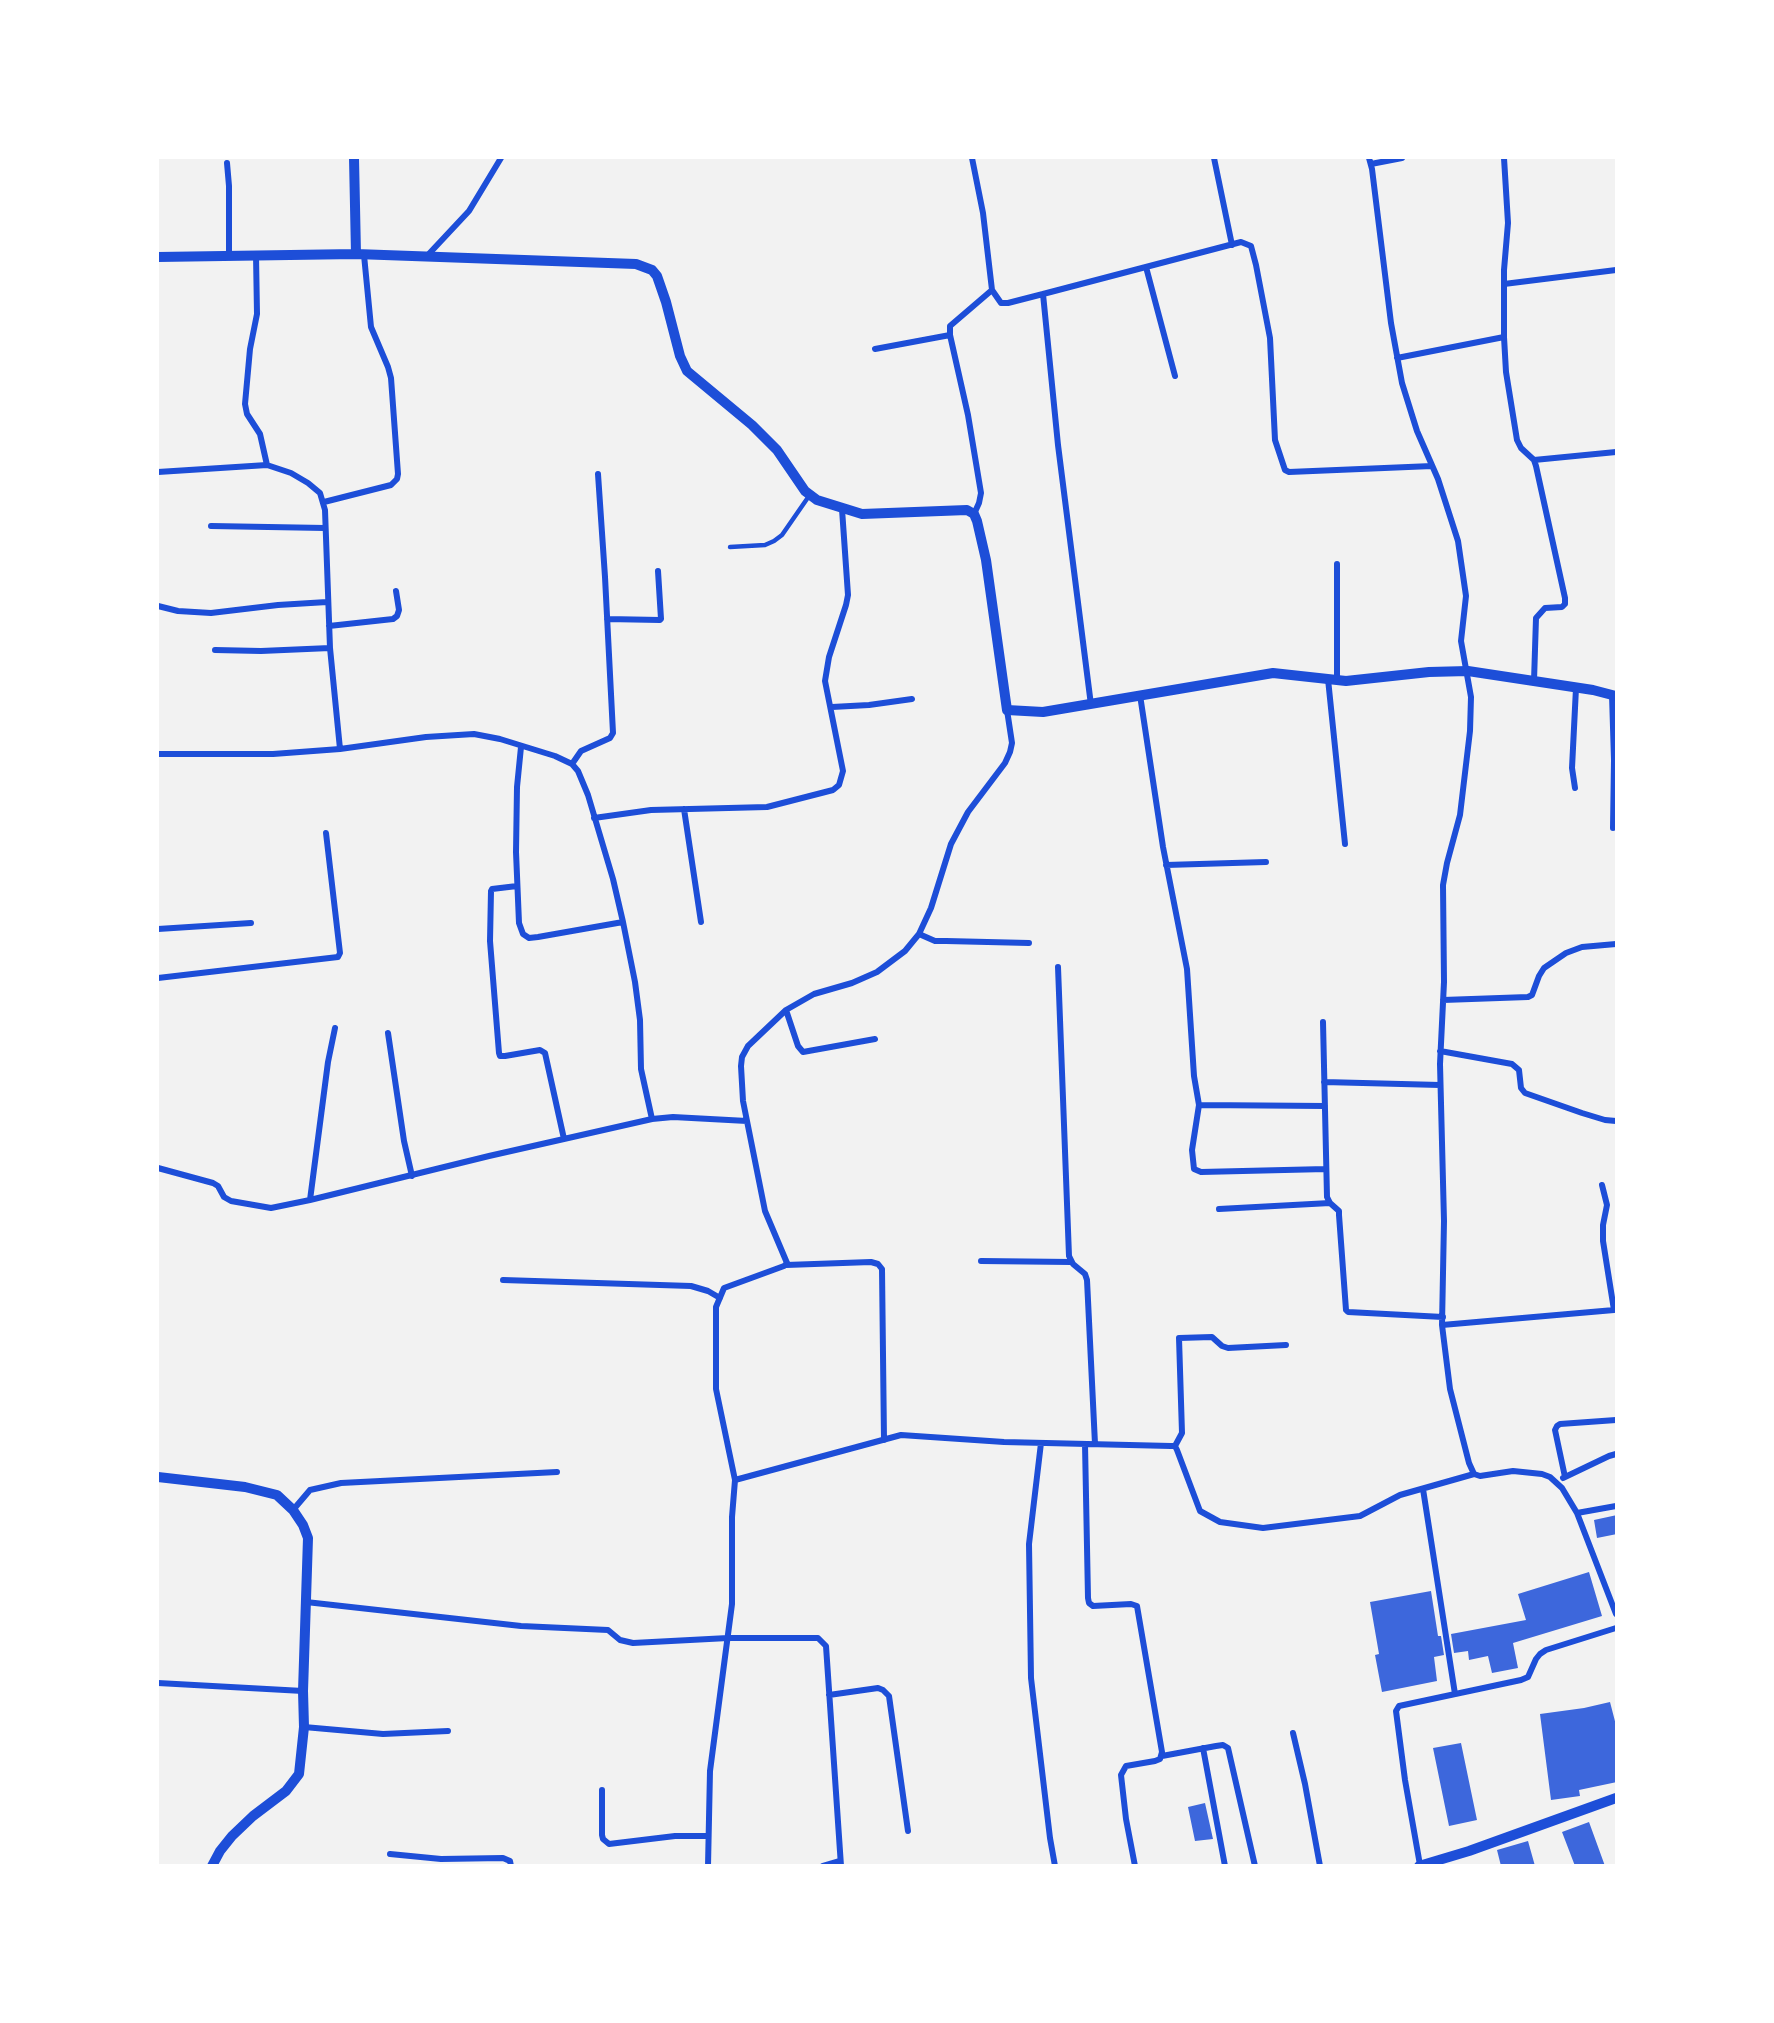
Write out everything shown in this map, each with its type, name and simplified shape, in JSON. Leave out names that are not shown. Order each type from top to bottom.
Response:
[{"type":"street","points":[[324,502],[391,485],[397,479],[398,474],[391,378],[371,327],[360,254],[354,158]]},
{"type":"street","points":[[426,256],[469,211],[501,158]]},
{"type":"street","points":[[972,158],[983,213],[993,290],[1001,303],[1241,242],[1251,246],[1256,265],[1270,338],[1275,440],[1285,470],[1289,472],[1432,466]]},
{"type":"street","points":[[1214,158],[1232,244]]},
{"type":"street","points":[[1402,158],[1370,161],[1391,323],[1402,383],[1414,422],[1458,540],[1466,596],[1461,641],[1468,671],[1471,716],[1462,803],[1443,885],[1443,1000],[1440,1051],[1444,1221],[1442,1325],[1450,1389],[1469,1463],[1474,1474]]},
{"type":"street","points":[[1504,158],[1508,222],[1504,284],[1506,372],[1517,440],[1521,448],[1533,460],[1565,598],[1565,604],[1562,607],[1545,608],[1536,618],[1534,681]]},
{"type":"street","points":[[227,163],[229,256]]},
{"type":"street","points":[[158,257],[360,254],[636,264],[652,270],[657,276],[680,356],[687,371],[753,425],[777,450],[817,500],[862,514],[967,510],[974,514],[986,560],[1012,743],[1010,752],[1005,763],[968,812],[951,844],[931,908],[919,934],[904,951],[877,972],[852,983],[814,994],[786,1010],[748,1046],[742,1057],[743,1101],[765,1211],[786,1265]]},
{"type":"street","points":[[256,255],[257,306],[249,349],[245,404],[247,414],[260,434],[267,465]]},
{"type":"street","points":[[1146,267],[1175,376]]},
{"type":"street","points":[[1504,284],[1617,270]]},
{"type":"street","points":[[974,514],[981,493],[950,326],[993,290]]},
{"type":"street","points":[[1042,294],[1058,445],[1091,705]]},
{"type":"street","points":[[875,349],[950,334]]},
{"type":"street","points":[[1397,358],[1504,337]]},
{"type":"street","points":[[1533,460],[1617,452]]},
{"type":"street","points":[[158,472],[267,465],[291,473],[320,493],[324,502],[327,603],[340,749]]},
{"type":"street","points":[[572,764],[581,751],[612,735],[598,474]]},
{"type":"street","points":[[594,818],[651,810],[767,807],[792,802],[836,788],[841,782],[843,771],[825,681],[826,667],[848,595],[842,509]]},
{"type":"street","points":[[211,526],[326,528]]},
{"type":"street","points":[[1337,564],[1333,679],[1345,844]]},
{"type":"street","points":[[607,619],[660,620],[658,571]]},
{"type":"street","points":[[329,626],[393,619],[399,610],[396,591]]},
{"type":"street","points":[[158,606],[178,611],[212,613],[278,605],[327,603]]},
{"type":"street","points":[[215,650],[330,648]]},
{"type":"street","points":[[1007,710],[1043,712],[1273,673],[1346,681],[1429,672],[1468,671],[1576,687],[1614,695],[1613,828]]},
{"type":"street","points":[[1575,788],[1572,768],[1576,687]]},
{"type":"street","points":[[1140,694],[1166,865],[1187,969],[1194,1076],[1199,1105],[1192,1150],[1194,1169],[1197,1171],[1326,1169]]},
{"type":"street","points":[[832,707],[912,699]]},
{"type":"street","points":[[158,754],[273,754],[340,749],[466,734],[500,739],[555,756],[572,764],[578,771],[588,795],[623,922],[638,1002],[642,1077],[652,1119]]},
{"type":"street","points":[[521,747],[516,815],[517,886],[519,923],[525,936],[538,937],[623,922]]},
{"type":"street","points":[[684,809],[701,922]]},
{"type":"street","points":[[158,978],[338,957],[340,954],[326,833]]},
{"type":"street","points":[[1166,865],[1266,862]]},
{"type":"street","points":[[517,886],[491,891],[490,941],[499,1053],[500,1056],[540,1050],[545,1053],[564,1139]]},
{"type":"street","points":[[158,928],[251,923]]},
{"type":"street","points":[[919,934],[935,940],[1029,943]]},
{"type":"street","points":[[1443,1000],[1528,997],[1532,995],[1544,968],[1566,953],[1582,947],[1616,944]]},
{"type":"street","points":[[1058,967],[1071,1262]]},
{"type":"street","points":[[786,1010],[798,1046],[803,1052],[875,1039]]},
{"type":"street","points":[[1323,1022],[1327,1197],[1340,1215],[1346,1310],[1348,1312],[1443,1317]]},
{"type":"street","points":[[310,1200],[328,1062],[335,1028]]},
{"type":"street","points":[[388,1033],[397,1100],[412,1176]]},
{"type":"street","points":[[1440,1051],[1512,1064],[1519,1070],[1521,1088],[1525,1093],[1582,1113],[1617,1121]]},
{"type":"street","points":[[1324,1082],[1440,1085]]},
{"type":"street","points":[[1199,1105],[1324,1106]]},
{"type":"street","points":[[158,1168],[213,1183],[218,1186],[224,1197],[231,1201],[266,1208],[310,1200],[652,1119],[672,1117],[747,1121]]},
{"type":"street","points":[[1442,1325],[1614,1310],[1604,1241],[1603,1225],[1606,1205],[1602,1185]]},
{"type":"street","points":[[1219,1209],[1330,1203]]},
{"type":"street","points":[[981,1261],[1071,1262],[1085,1274],[1095,1444]]},
{"type":"street","points":[[708,1866],[710,1771],[732,1604],[732,1517],[735,1479],[716,1389],[716,1307],[724,1288],[786,1265],[871,1262],[878,1264],[882,1269],[884,1440]]},
{"type":"street","points":[[503,1280],[691,1286],[708,1291],[720,1298]]},
{"type":"street","points":[[1286,1345],[1228,1348],[1212,1337],[1179,1338],[1182,1433],[1175,1446],[1200,1511],[1220,1522],[1263,1528],[1360,1516],[1400,1495],[1474,1474],[1480,1476],[1510,1472],[1542,1474],[1557,1481],[1577,1513],[1617,1614]]},
{"type":"street","points":[[1565,1477],[1555,1430],[1557,1426],[1617,1419]]},
{"type":"street","points":[[735,1479],[901,1435],[1004,1442],[1175,1446]]},
{"type":"street","points":[[1041,1443],[1029,1544],[1030,1678],[1055,1866]]},
{"type":"street","points":[[1085,1444],[1089,1603],[1093,1606],[1131,1604],[1137,1606],[1162,1756]]},
{"type":"street","points":[[1557,1481],[1617,1454]]},
{"type":"street","points":[[293,1510],[310,1490],[341,1483],[557,1472]]},
{"type":"street","points":[[158,1477],[245,1487],[277,1495],[293,1510],[303,1524],[308,1538],[301,1767],[295,1780],[286,1791],[253,1816],[232,1836],[212,1866]]},
{"type":"street","points":[[1423,1488],[1455,1694]]},
{"type":"street","points":[[1577,1513],[1617,1506]]},
{"type":"street","points":[[306,1602],[521,1626],[608,1630],[620,1640],[633,1644],[728,1638],[818,1638],[826,1646],[840,1864],[823,1866]]},
{"type":"street","points":[[1617,1628],[1546,1650],[1536,1659],[1528,1677],[1521,1680],[1399,1706],[1396,1711],[1420,1865],[1470,1851],[1617,1798]]},
{"type":"street","points":[[158,1683],[303,1691]]},
{"type":"street","points":[[829,1695],[878,1688],[884,1690],[889,1696],[908,1831]]},
{"type":"street","points":[[304,1727],[383,1734],[448,1731]]},
{"type":"street","points":[[1293,1733],[1320,1866]]},
{"type":"street","points":[[1135,1866],[1126,1819],[1122,1771],[1126,1766],[1155,1761],[1162,1756],[1223,1745],[1229,1750],[1255,1866]]},
{"type":"street","points":[[1203,1748],[1225,1866]]},
{"type":"street","points":[[602,1790],[602,1835],[609,1844],[675,1836],[707,1836]]},
{"type":"street","points":[[390,1854],[441,1859],[504,1857],[510,1861],[511,1866]]},
{"type":"lane","points":[[730,547],[765,545],[774,541],[782,535],[810,494]]},
{"type":"building","points":[[1617,1515],[1617,1534],[1597,1538],[1594,1520]]},
{"type":"building","points":[[1589,1572],[1602,1616],[1513,1643],[1518,1668],[1492,1673],[1488,1656],[1469,1660],[1468,1651],[1454,1653],[1451,1634],[1526,1620],[1518,1594]]},
{"type":"building","points":[[1431,1591],[1438,1636],[1441,1636],[1444,1655],[1434,1657],[1437,1681],[1382,1692],[1375,1655],[1379,1654],[1370,1602]]},
{"type":"building","points":[[1610,1702],[1617,1729],[1617,1782],[1579,1790],[1580,1796],[1551,1800],[1540,1714]]},
{"type":"building","points":[[1461,1743],[1477,1820],[1449,1826],[1433,1748]]},
{"type":"building","points":[[1205,1803],[1213,1839],[1195,1841],[1188,1807]]},
{"type":"building","points":[[1589,1822],[1605,1866],[1575,1866],[1562,1832]]},
{"type":"building","points":[[1528,1841],[1535,1866],[1501,1866],[1497,1850]]}]
